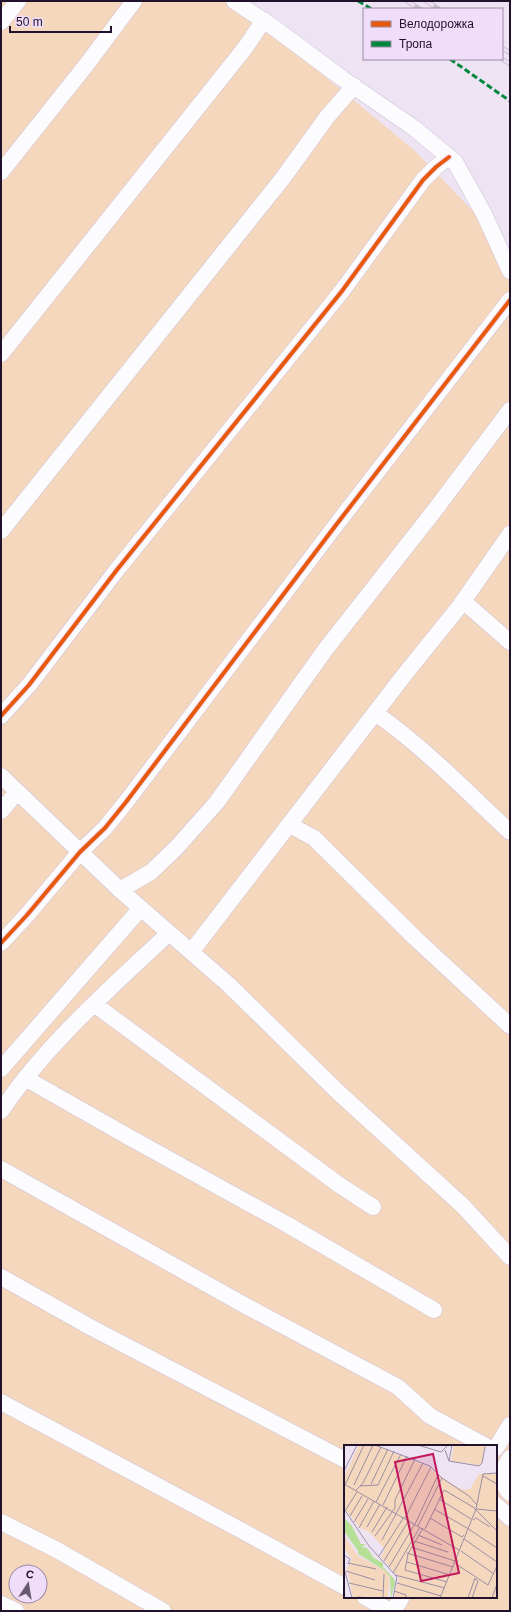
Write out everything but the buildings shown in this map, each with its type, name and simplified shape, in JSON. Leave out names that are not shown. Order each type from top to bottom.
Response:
[{"type":"street","points":[[1,22],[18,1]]},
{"type":"street","points":[[1,172],[87,64],[134,1]]},
{"type":"street","points":[[234,1],[264,20],[414,128],[455,162],[484,214],[510,271]]},
{"type":"street","points":[[1,354],[245,48],[264,20]]},
{"type":"street","points":[[1,531],[278,184],[327,117],[354,86]]},
{"type":"street","points":[[1,716],[29,685],[116,571],[337,297],[423,180],[449,157]]},
{"type":"street","points":[[1,943],[52,887],[80,852],[105,828],[126,802],[326,537],[510,300]]},
{"type":"street","points":[[120,890],[151,872],[177,848],[217,802],[325,650],[438,506],[510,410]]},
{"type":"street","points":[[191,952],[463,601],[510,534]]},
{"type":"street","points":[[463,601],[510,642]]},
{"type":"street","points":[[375,713],[392,725],[451,777],[510,832]]},
{"type":"street","points":[[1,776],[120,890],[229,985],[338,1092],[463,1206],[510,1257]]},
{"type":"street","points":[[1,811],[17,792]]},
{"type":"street","points":[[290,825],[314,838],[415,938],[510,1026]]},
{"type":"street","points":[[1,1069],[141,908]]},
{"type":"street","points":[[1,1111],[25,1078],[62,1036],[169,933]]},
{"type":"street","points":[[94,1004],[338,1184],[373,1207]]},
{"type":"street","points":[[25,1078],[126,1136],[295,1229],[434,1310]]},
{"type":"street","points":[[1,1169],[246,1306],[398,1387],[430,1416],[484,1445]]},
{"type":"street","points":[[1,1277],[92,1328],[344,1459]]},
{"type":"street","points":[[1,1402],[236,1526],[344,1585]]},
{"type":"street","points":[[497,1446],[510,1425]]},
{"type":"street","points":[[510,1458],[503,1471],[502,1478],[504,1485],[510,1493]]},
{"type":"street","points":[[497,1506],[510,1518]]},
{"type":"street","points":[[1,1522],[57,1550],[163,1611]]},
{"type":"street","points":[[366,1598],[392,1611],[401,1598]]},
{"type":"street","points":[[1,1604],[16,1611]]},
{"type":"shaded area","points":[[1,1],[224,1],[270,31],[414,150],[495,234],[510,252],[510,1611],[1,1611]]},
{"type":"railway","points":[[407,1],[418,8]]},
{"type":"railway","points":[[426,1],[437,8]]},
{"type":"railway","points":[[503,49],[510,53]]},
{"type":"railway","points":[[503,60],[510,64]]},
{"type":"marked path","points":[[358,1],[370,8]]},
{"type":"marked path","points":[[451,60],[510,101]]},
{"type":"cycle path","points":[[1,716],[29,685],[116,571],[342,291],[423,180],[449,157]]},
{"type":"cycle path","points":[[1,943],[27,915],[80,852],[105,828],[126,802],[336,525],[510,300]]}]
